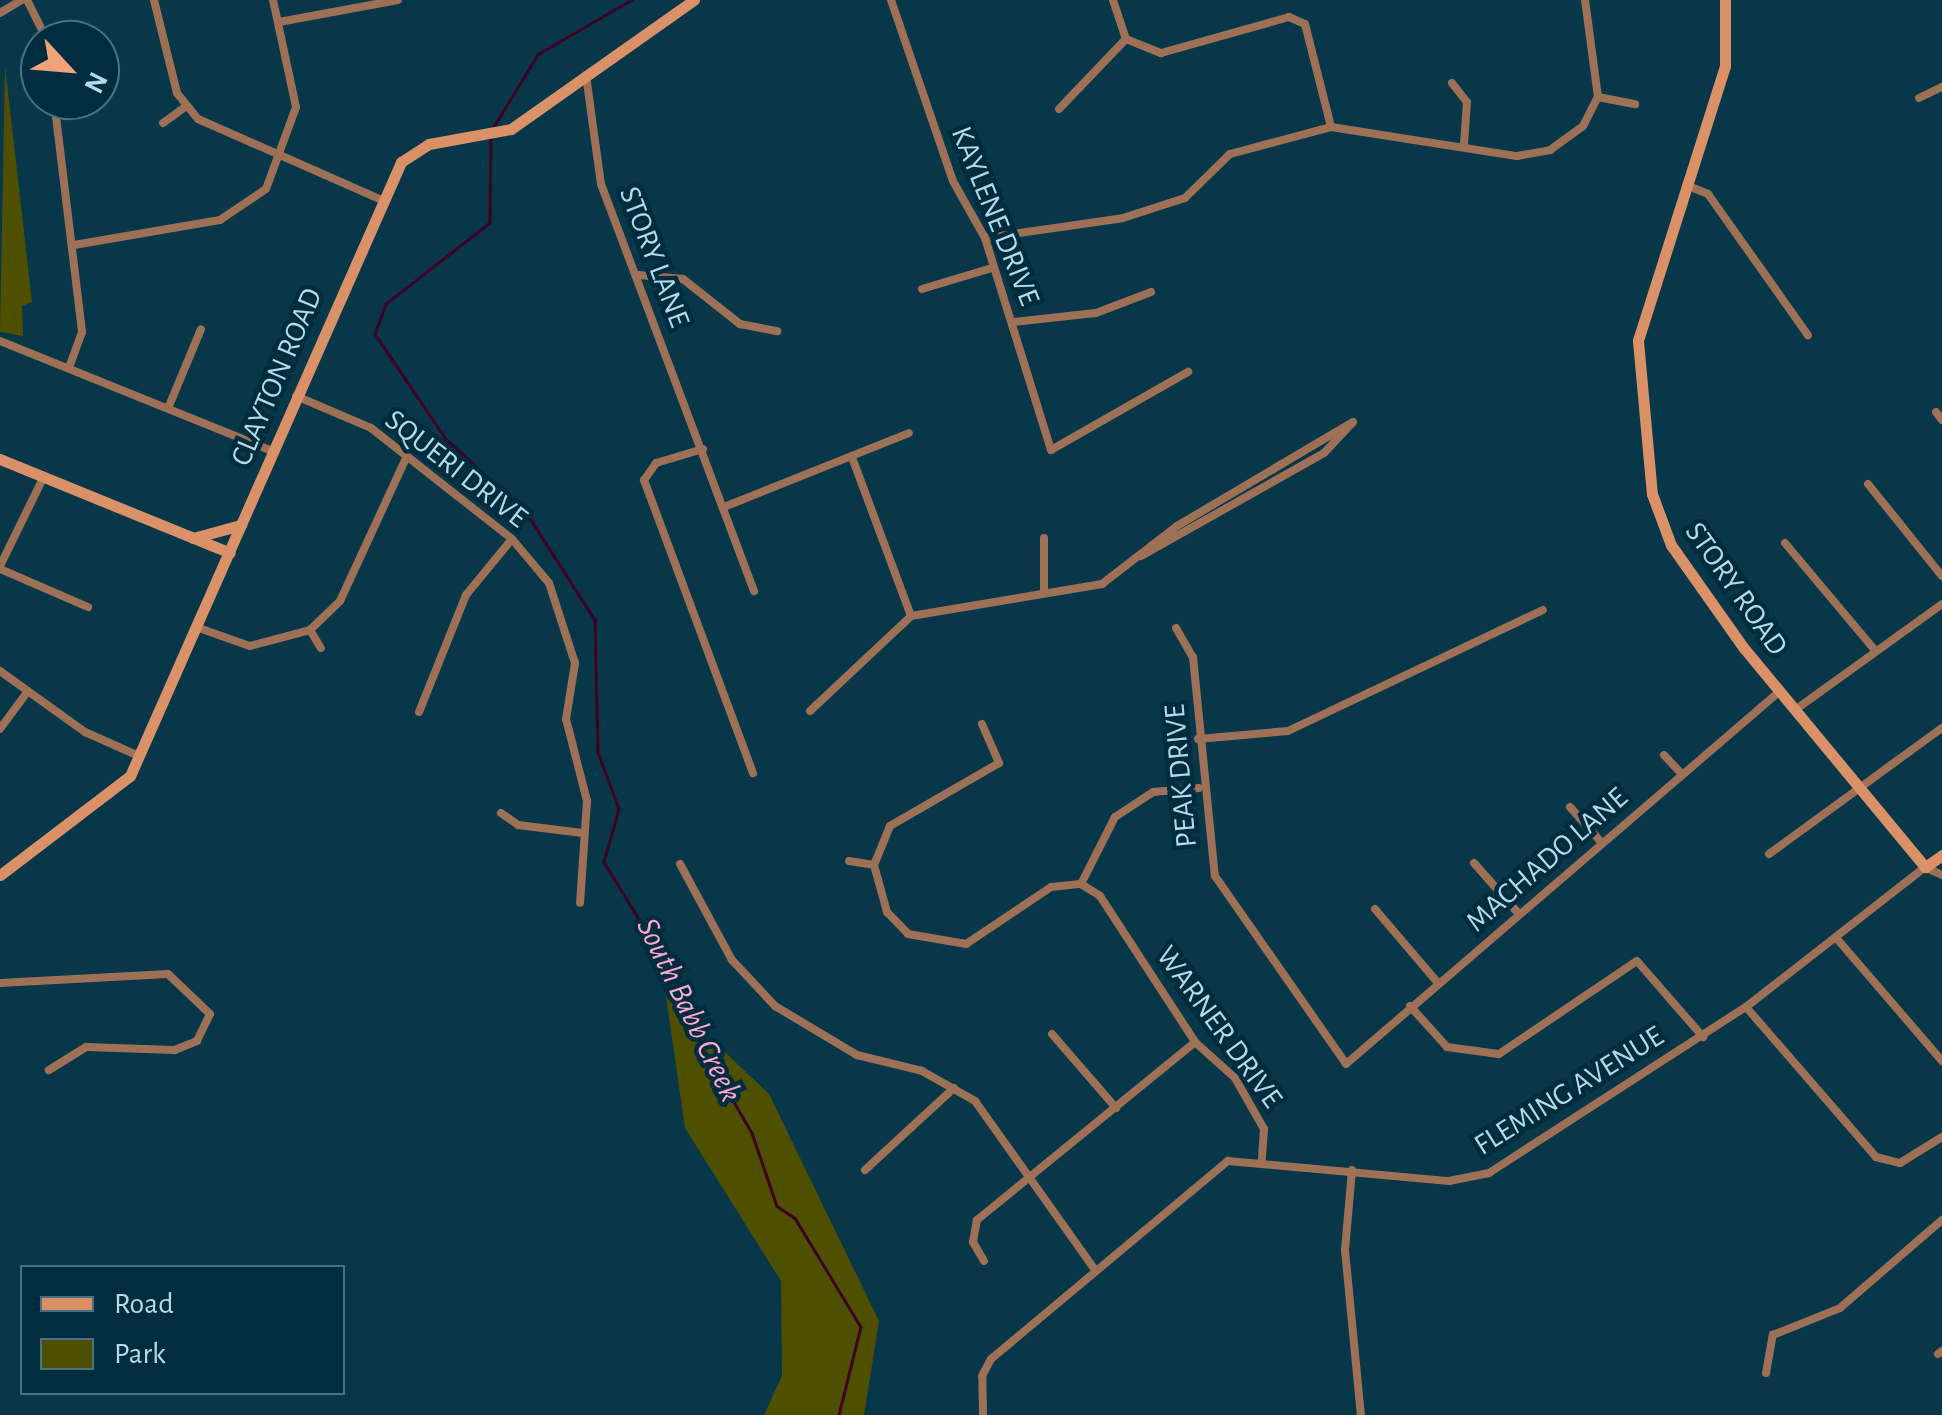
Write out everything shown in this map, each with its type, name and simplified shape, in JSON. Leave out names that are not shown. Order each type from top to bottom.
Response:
[{"type":"street","points":[[0,13],[24,0]]},
{"type":"street","points":[[154,0],[186,106],[224,136],[379,200]]},
{"type":"street","points":[[74,245],[240,212],[281,159],[296,106],[274,0]]},
{"type":"street","points":[[279,22],[398,0]]},
{"type":"street","name":"CLAYTON ROAD","points":[[0,875],[100,806],[139,756],[230,553],[379,200],[414,150],[494,134],[586,76],[694,0]]},
{"type":"street","name":"KAYLENE DRIVE","points":[[891,0],[954,180],[985,238],[992,268],[1014,322],[1021,372],[1052,450],[1188,372]]},
{"type":"street","points":[[1113,0],[1126,38],[1160,53],[1289,17],[1305,24],[1330,127]]},
{"type":"street","points":[[985,238],[1124,218],[1185,198],[1230,154],[1330,127],[1464,144],[1517,156],[1550,150],[1584,126],[1598,97],[1585,0]]},
{"type":"street","name":"STORY ROAD","points":[[1725,0],[1726,66],[1638,341],[1643,456],[1671,544],[1779,692],[1925,868]]},
{"type":"street","points":[[1059,108],[1126,38]]},
{"type":"street","name":"STORY LANE","points":[[586,76],[601,184],[640,275],[754,590]]},
{"type":"street","points":[[1452,83],[1467,102],[1464,144]]},
{"type":"street","points":[[1920,98],[1942,87]]},
{"type":"street","points":[[1598,97],[1635,104]]},
{"type":"street","points":[[163,123],[186,106]]},
{"type":"street","points":[[57,120],[82,332],[70,365]]},
{"type":"street","points":[[1686,185],[1714,201],[1808,336]]},
{"type":"street","points":[[922,289],[992,268]]},
{"type":"street","points":[[640,275],[666,272],[740,324],[777,332]]},
{"type":"street","points":[[1014,322],[1096,313],[1150,292]]},
{"type":"street","points":[[169,406],[201,329]]},
{"type":"street","points":[[0,341],[70,365],[272,451]]},
{"type":"street","name":"SQUERI DRIVE","points":[[296,396],[371,428],[512,539],[564,614],[574,663],[566,719],[587,801],[580,903]]},
{"type":"street","points":[[810,711],[911,616],[1102,584],[1177,526],[1352,422],[1324,453],[1140,556]]},
{"type":"street","points":[[724,507],[853,460],[909,433]]},
{"type":"street","points":[[703,449],[656,463],[644,480],[753,773]]},
{"type":"street","points":[[196,627],[250,646],[310,630],[340,601],[407,456]]},
{"type":"street","points":[[0,459],[230,553]]},
{"type":"street","points":[[853,460],[911,616]]},
{"type":"street","points":[[44,476],[0,567],[88,606]]},
{"type":"street","points":[[1868,484],[1942,576]]},
{"type":"street","points":[[193,538],[241,525]]},
{"type":"street","points":[[1044,538],[1044,594]]},
{"type":"street","points":[[419,712],[466,595],[512,539]]},
{"type":"street","points":[[1785,542],[1873,648]]},
{"type":"street","points":[[1795,710],[1873,648],[1942,604]]},
{"type":"street","points":[[1198,739],[1288,731],[1543,610]]},
{"type":"street","name":"PEAK DRIVE","points":[[1176,628],[1192,658],[1199,788],[1215,876],[1346,1064]]},
{"type":"street","points":[[310,630],[321,648]]},
{"type":"street","points":[[0,671],[139,756]]},
{"type":"street","points":[[0,729],[28,691]]},
{"type":"street","name":"MACHADO LANE","points":[[1346,1064],[1779,692]]},
{"type":"street","points":[[982,724],[999,763],[909,809],[874,865],[887,912],[908,934],[939,945],[966,944],[1050,888],[1080,884],[1115,817],[1153,792],[1199,788]]},
{"type":"street","points":[[1770,854],[1862,791],[1942,728]]},
{"type":"street","points":[[1664,754],[1682,774]]},
{"type":"street","points":[[1570,807],[1601,842]]},
{"type":"street","points":[[500,813],[518,825],[583,833]]},
{"type":"street","name":"FLEMING AVENUE","points":[[984,1415],[982,1376],[991,1359],[1228,1161],[1262,1160],[1449,1181],[1489,1174],[1746,1007],[1838,940],[1942,855]]},
{"type":"street","points":[[848,861],[874,865]]},
{"type":"street","points":[[680,864],[732,960],[775,1006],[857,1056],[954,1088],[975,1100],[1095,1270]]},
{"type":"street","points":[[1474,864],[1519,914]]},
{"type":"street","points":[[1925,868],[1942,875]]},
{"type":"street","name":"WARNER DRIVE","points":[[1080,884],[1100,896],[1195,1042],[1235,1078],[1264,1128],[1262,1160]]},
{"type":"street","points":[[1374,908],[1438,983]]},
{"type":"street","points":[[1838,940],[1942,1062]]},
{"type":"street","points":[[1410,1006],[1447,1046],[1481,1058],[1517,1044],[1625,964],[1646,968],[1703,1037]]},
{"type":"street","points":[[0,983],[168,974],[210,1014],[198,1041],[175,1050],[86,1048],[49,1070]]},
{"type":"street","points":[[1746,1007],[1876,1157],[1900,1163],[1942,1137]]},
{"type":"street","points":[[1052,1034],[1116,1108]]},
{"type":"street","points":[[984,1260],[971,1229],[1195,1042]]},
{"type":"street","points":[[865,1170],[954,1088]]},
{"type":"street","points":[[1352,1170],[1345,1250],[1361,1415]]},
{"type":"street","points":[[1766,1373],[1772,1335],[1840,1308],[1942,1220]]},
{"type":"green space","points":[[5,66],[32,302],[22,306],[23,336],[0,332]]},
{"type":"green space","points":[[666,996],[769,1094],[879,1321],[864,1415],[764,1415],[782,1376],[781,1281],[685,1128]]},
{"type":"waterway","name":"South Babb Creek","points":[[494,126],[538,54],[631,0]]},
{"type":"waterway","name":"South Babb Creek","points":[[491,139],[490,223],[386,304],[375,334],[446,439],[526,512],[595,620],[598,752],[619,809],[604,862],[697,1014],[701,1045],[752,1133],[777,1206],[795,1218],[861,1327],[839,1415]]}]
